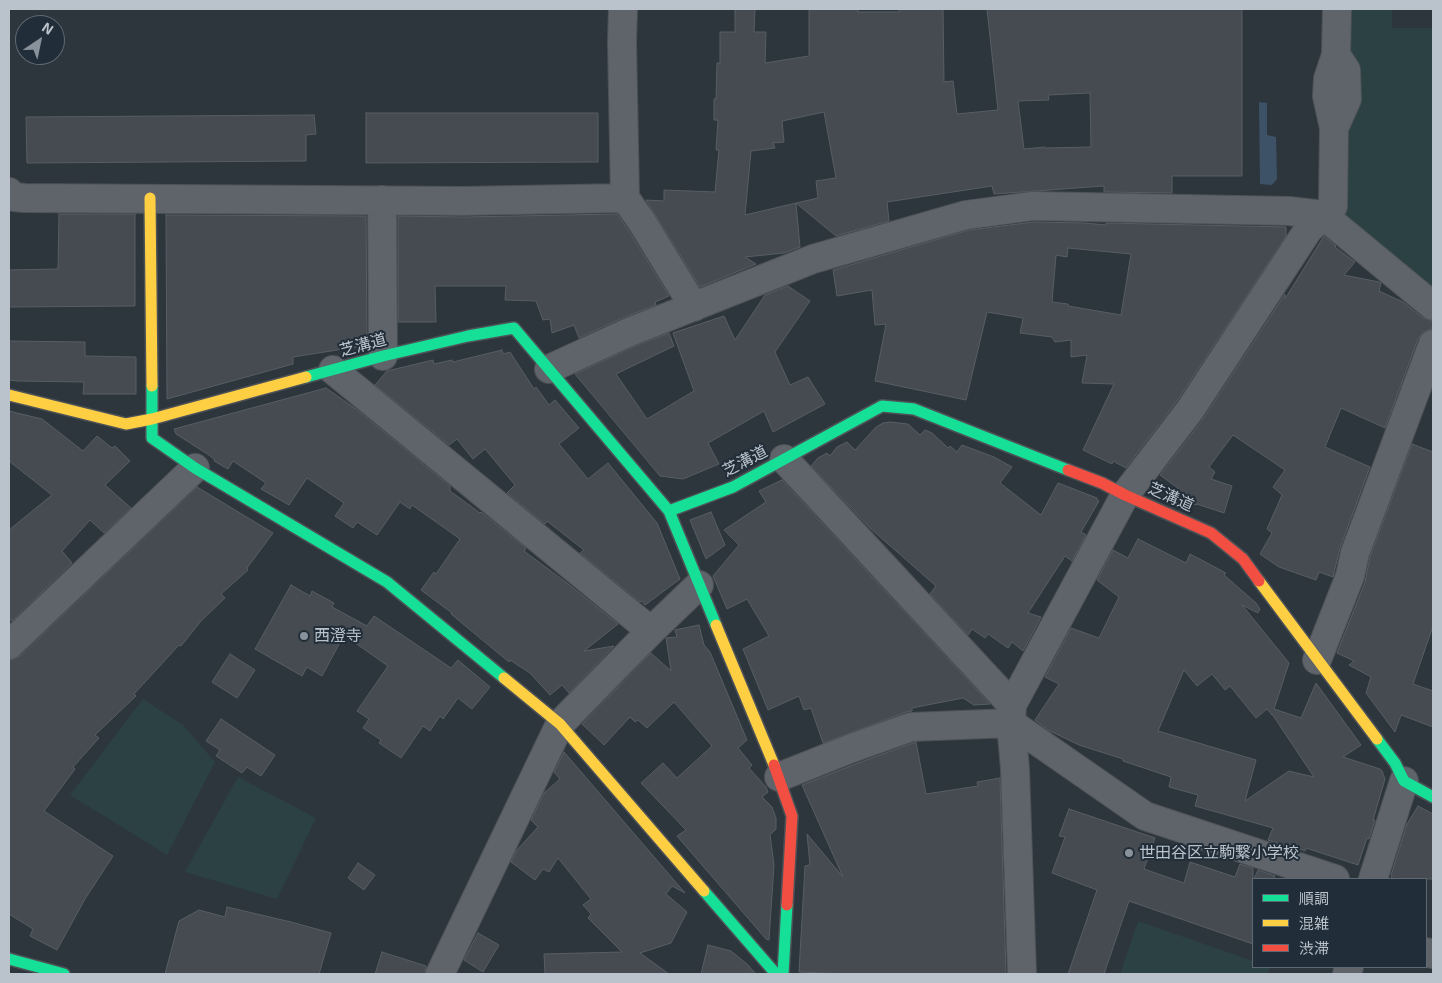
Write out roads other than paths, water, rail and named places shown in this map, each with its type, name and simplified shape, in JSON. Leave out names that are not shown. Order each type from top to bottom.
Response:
[{"type":"street","points":[[623,9],[624,198],[642,222],[694,306]]},
{"type":"street","points":[[1022,974],[1015,769],[1011,714],[1125,494],[1190,410],[1308,230],[1333,206],[1334,128],[1327,96],[1328,79],[1336,55],[1337,9]]},
{"type":"street","points":[[9,192],[14,198],[463,201],[624,198]]},
{"type":"street","points":[[150,198],[152,438],[195,468],[387,582],[560,724],[776,974]]},
{"type":"street","points":[[382,200],[383,356]]},
{"type":"street","points":[[549,369],[627,333],[813,259],[966,215],[1032,206],[1289,211],[1323,215],[1433,306]]},
{"type":"street","name":"芝溝道","points":[[9,395],[126,424],[152,419],[383,356],[468,336],[514,328],[669,511],[734,487],[882,406],[914,409],[1102,483],[1211,532],[1243,559],[1395,763],[1404,781]]},
{"type":"street","points":[[1317,660],[1350,576],[1355,553],[1433,344]]},
{"type":"street","points":[[333,370],[652,632]]},
{"type":"street","points":[[784,459],[1011,714],[1145,816],[1332,878]]},
{"type":"street","points":[[9,645],[195,468]]},
{"type":"street","points":[[669,511],[778,777],[792,816],[783,974]]},
{"type":"street","points":[[440,974],[560,724],[699,586]]},
{"type":"street","points":[[778,777],[911,727],[1011,714]]},
{"type":"street","points":[[1373,878],[1404,781],[1433,797]]},
{"type":"street","points":[[9,959],[51,972]]},
{"type":"water","points":[[1259,102],[1267,103],[1267,135],[1276,137],[1277,179],[1272,185],[1260,184]]},
{"type":"place","name":"西澄寺","points":[[304,636]]},
{"type":"place","name":"世田谷区立駒繋小学校","points":[[1129,853]]}]
